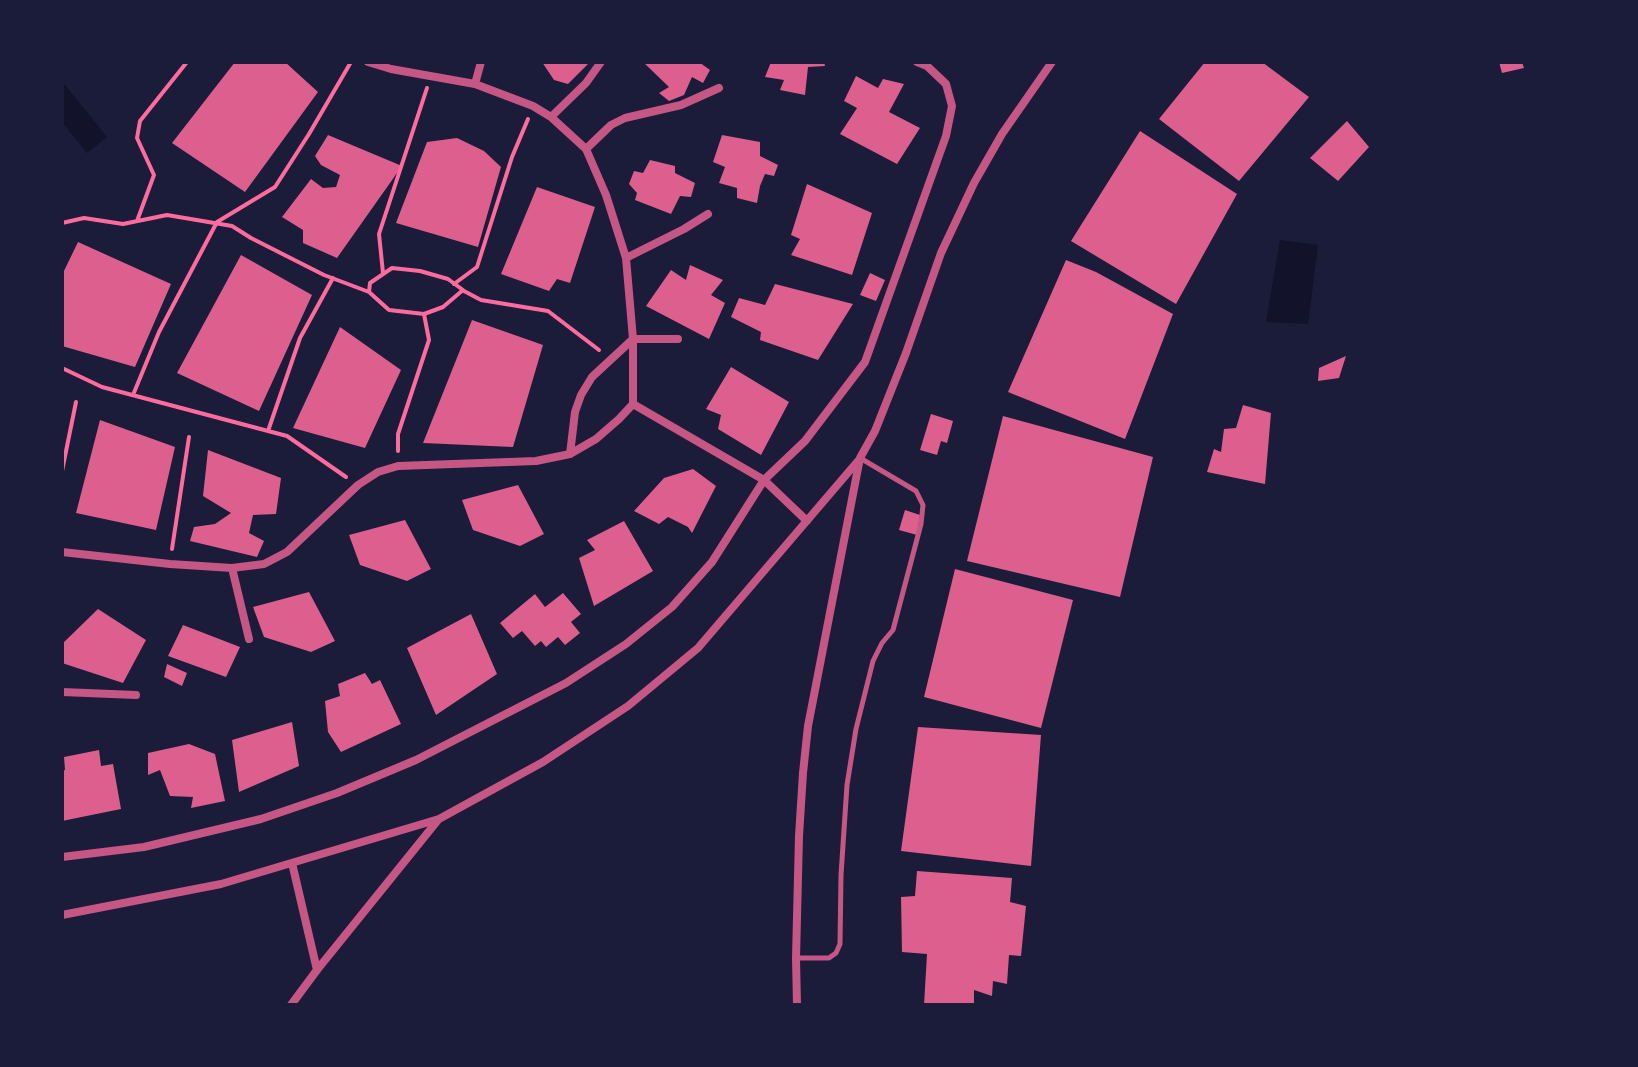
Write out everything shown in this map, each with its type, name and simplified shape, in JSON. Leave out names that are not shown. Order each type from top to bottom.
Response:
[{"type":"street","points":[[62,553],[232,568],[264,564],[287,552],[358,485],[378,472],[398,466],[536,461],[570,454],[596,439],[633,404],[633,339],[626,258],[606,195],[586,149],[551,117],[533,106],[475,84],[368,62]]},
{"type":"street","points":[[475,84],[481,62]]},
{"type":"street","points":[[551,117],[586,83],[601,62]]},
{"type":"street","points":[[62,857],[144,847],[261,819],[337,793],[416,760],[566,683],[626,644],[672,607],[712,562],[764,480],[805,441],[865,362],[946,136],[952,106],[946,84],[927,66],[917,62]]},
{"type":"street","points":[[62,915],[221,884],[439,819],[543,762],[628,706],[698,648],[860,458],[875,431],[901,366],[941,253],[974,183],[1002,134],[1052,62]]},
{"type":"street","points":[[586,149],[611,125],[625,118],[681,105],[719,88]]},
{"type":"street","points":[[626,258],[708,214]]},
{"type":"street","points":[[570,454],[575,412],[592,377],[633,339],[678,339]]},
{"type":"street","points":[[633,404],[764,480],[807,521]]},
{"type":"street","points":[[797,1005],[800,820],[808,726],[860,458]]},
{"type":"street","points":[[232,568],[249,639]]},
{"type":"street","points":[[62,692],[136,695]]},
{"type":"street","points":[[291,1005],[439,819]]},
{"type":"street","points":[[292,863],[317,970]]},
{"type":"lane","points":[[796,958],[829,958],[836,953],[840,944],[847,785],[856,729],[873,661],[893,630],[921,524],[923,505],[916,491],[860,458]]},
{"type":"path","points":[[137,221],[154,175],[137,138],[140,121],[187,62]]},
{"type":"path","points":[[133,395],[159,332],[217,222],[275,187],[351,62]]},
{"type":"path","points":[[383,273],[379,234],[431,76]]},
{"type":"path","points":[[454,284],[477,267],[512,157],[533,106]]},
{"type":"path","points":[[62,223],[84,218],[123,224],[167,215],[217,222],[232,226],[324,275],[369,292],[389,310],[424,314],[443,307],[463,290]]},
{"type":"path","points":[[369,292],[370,283],[392,268],[420,271],[448,279],[481,300],[548,311],[610,359]]},
{"type":"path","points":[[268,431],[300,338],[333,278]]},
{"type":"path","points":[[398,466],[398,434],[429,340],[424,314]]},
{"type":"path","points":[[62,368],[102,387],[287,436],[358,485]]},
{"type":"path","points":[[62,471],[76,402]]},
{"type":"path","points":[[170,564],[189,437]]},
{"type":"shaded area","points":[[62,81],[107,137],[87,153],[62,122]]},
{"type":"shaded area","points":[[1280,240],[1318,245],[1308,324],[1266,322]]},
{"type":"building","points":[[235,62],[285,62],[318,92],[245,192],[172,143]]},
{"type":"building","points":[[542,62],[590,62],[568,84],[554,80]]},
{"type":"building","points":[[643,62],[699,62],[710,70],[703,83],[692,77],[684,95],[669,101],[659,93],[669,87]]},
{"type":"building","points":[[771,62],[824,62],[825,66],[808,67],[805,95],[780,90],[784,80],[765,77]]},
{"type":"building","points":[[1205,62],[1262,62],[1309,97],[1239,181],[1159,119]]},
{"type":"building","points":[[1499,62],[1522,62],[1524,68],[1502,73]]},
{"type":"building","points":[[856,76],[878,88],[883,79],[904,84],[889,112],[920,128],[897,164],[840,134],[857,108],[844,101]]},
{"type":"building","points":[[1347,121],[1369,147],[1338,181],[1310,158]]},
{"type":"building","points":[[1140,131],[1237,194],[1176,304],[1071,241]]},
{"type":"building","points":[[328,135],[402,166],[337,258],[303,243],[303,230],[282,217],[311,179],[323,188],[336,187],[340,175],[321,165],[315,156]]},
{"type":"building","points":[[722,135],[760,142],[760,156],[778,165],[774,176],[765,174],[757,203],[737,198],[737,188],[719,183],[725,167],[713,162]]},
{"type":"building","points":[[457,138],[484,151],[501,167],[478,247],[396,223],[427,142]]},
{"type":"building","points":[[650,160],[675,166],[675,173],[695,183],[691,197],[680,196],[671,214],[635,200],[637,193],[629,184],[634,171],[643,173]]},
{"type":"building","points":[[807,184],[872,213],[852,275],[791,255],[800,239],[791,235]]},
{"type":"building","points":[[537,187],[595,207],[570,283],[557,279],[549,291],[501,274]]},
{"type":"building","points":[[78,242],[171,284],[135,367],[62,346],[62,275]]},
{"type":"building","points":[[241,255],[312,295],[259,411],[177,373]]},
{"type":"building","points":[[1066,260],[1096,272],[1173,314],[1125,439],[1008,392]]},
{"type":"building","points":[[690,265],[723,280],[711,295],[725,303],[709,339],[646,306],[671,270],[686,280]]},
{"type":"building","points":[[870,273],[885,280],[876,301],[860,295]]},
{"type":"building","points":[[775,284],[853,304],[818,360],[760,340],[761,332],[731,317],[739,298],[765,305]]},
{"type":"building","points":[[472,320],[543,345],[513,447],[423,443]]},
{"type":"building","points":[[340,327],[401,370],[365,448],[293,428]]},
{"type":"building","points":[[1346,356],[1339,378],[1318,381],[1319,368]]},
{"type":"building","points":[[731,367],[789,402],[761,455],[718,429],[721,415],[706,409]]},
{"type":"building","points":[[1243,405],[1271,413],[1265,484],[1207,472],[1214,449],[1221,452],[1224,429],[1236,428]]},
{"type":"building","points":[[931,414],[953,421],[947,443],[941,441],[937,455],[920,450]]},
{"type":"building","points":[[1003,416],[1153,457],[1120,597],[967,561]]},
{"type":"building","points":[[100,420],[175,447],[156,530],[76,513]]},
{"type":"building","points":[[208,450],[281,478],[276,514],[253,515],[249,533],[264,541],[257,557],[190,541],[194,527],[215,524],[231,513],[203,496]]},
{"type":"building","points":[[693,469],[716,486],[692,533],[688,527],[668,517],[659,524],[634,511],[664,478]]},
{"type":"building","points":[[518,485],[544,534],[520,546],[473,530],[462,500]]},
{"type":"building","points":[[905,510],[920,515],[917,535],[899,530]]},
{"type":"building","points":[[405,520],[431,569],[407,581],[360,565],[349,535]]},
{"type":"building","points":[[624,521],[653,571],[594,606],[579,558],[595,550],[587,540]]},
{"type":"building","points":[[955,569],[1073,600],[1041,728],[924,697]]},
{"type":"building","points":[[309,592],[335,641],[311,652],[264,637],[253,607]]},
{"type":"building","points":[[563,593],[581,614],[571,622],[580,633],[565,645],[558,637],[546,647],[541,641],[535,646],[522,631],[513,638],[500,623],[535,594],[545,607]]},
{"type":"building","points":[[98,609],[146,640],[123,683],[62,663],[62,644]]},
{"type":"building","points":[[471,614],[497,674],[436,715],[407,648]]},
{"type":"building","points":[[183,625],[240,647],[226,677],[168,656]]},
{"type":"building","points":[[167,664],[187,673],[182,686],[164,677]]},
{"type":"building","points":[[365,673],[372,684],[380,680],[401,724],[341,752],[328,732],[325,701],[340,696],[338,684]]},
{"type":"building","points":[[292,722],[299,766],[239,792],[232,740]]},
{"type":"building","points":[[918,727],[1041,735],[1031,866],[901,851]]},
{"type":"building","points":[[189,744],[215,754],[225,801],[191,808],[193,797],[170,796],[160,770],[148,775],[148,753]]},
{"type":"building","points":[[99,750],[101,766],[113,764],[121,809],[62,821],[64,757]]},
{"type":"building","points":[[917,871],[1012,878],[1010,902],[1026,906],[1021,956],[1009,955],[1007,984],[993,981],[992,996],[974,990],[974,1005],[924,1005],[927,954],[902,952],[901,897],[915,896]]}]
